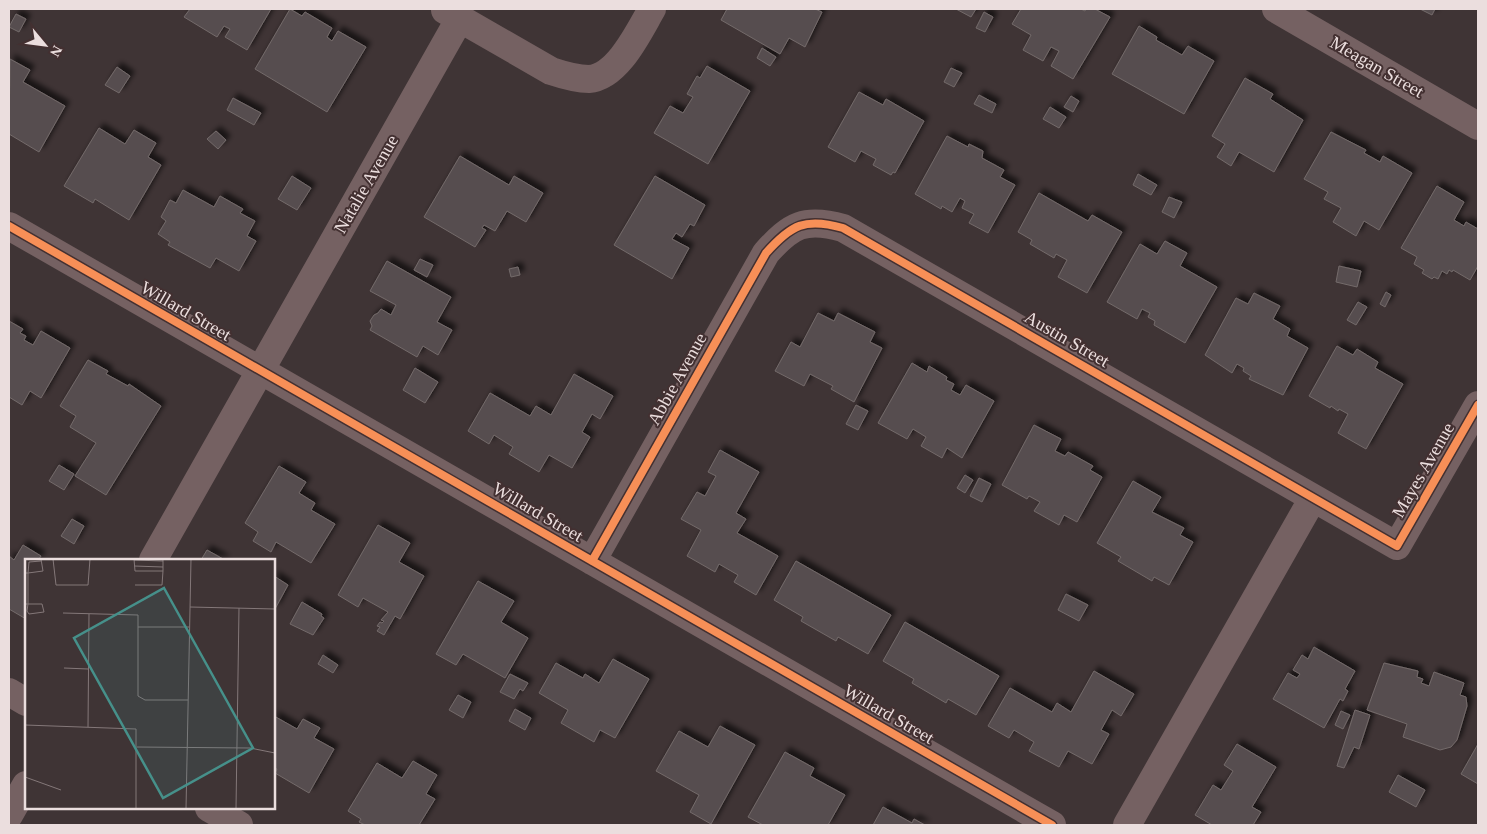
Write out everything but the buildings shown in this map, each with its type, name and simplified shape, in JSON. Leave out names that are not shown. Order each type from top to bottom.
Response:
[{"type":"street","name":"Natalie Avenue","points":[[154,559],[259,371],[452,13],[551,71],[570,77],[590,79],[610,69],[628,51],[652,9]]},
{"type":"street","name":"Meagan Street","points":[[1276,9],[1478,126]]},
{"type":"street","name":"Austin Street","points":[[801,224],[822,222],[843,228],[1313,498]]},
{"type":"street","name":"Abbie Avenue","points":[[592,560],[766,253],[782,235],[801,224]]},
{"type":"street","name":"Willard Street","points":[[9,226],[1052,825]]},
{"type":"street","name":"Mayes Avenue","points":[[1313,498],[1397,546],[1478,405]]},
{"type":"street","points":[[1127,825],[1313,498]]},
{"type":"street","points":[[9,692],[25,701]]},
{"type":"street","points":[[9,815],[25,787]]},
{"type":"street","points":[[211,809],[239,825]]},
{"type":"cycle path","points":[[592,561],[766,253],[791,230],[809,224],[818,223],[843,228],[1397,546],[1478,405]]},
{"type":"cycle path","points":[[9,226],[1052,825]]}]
